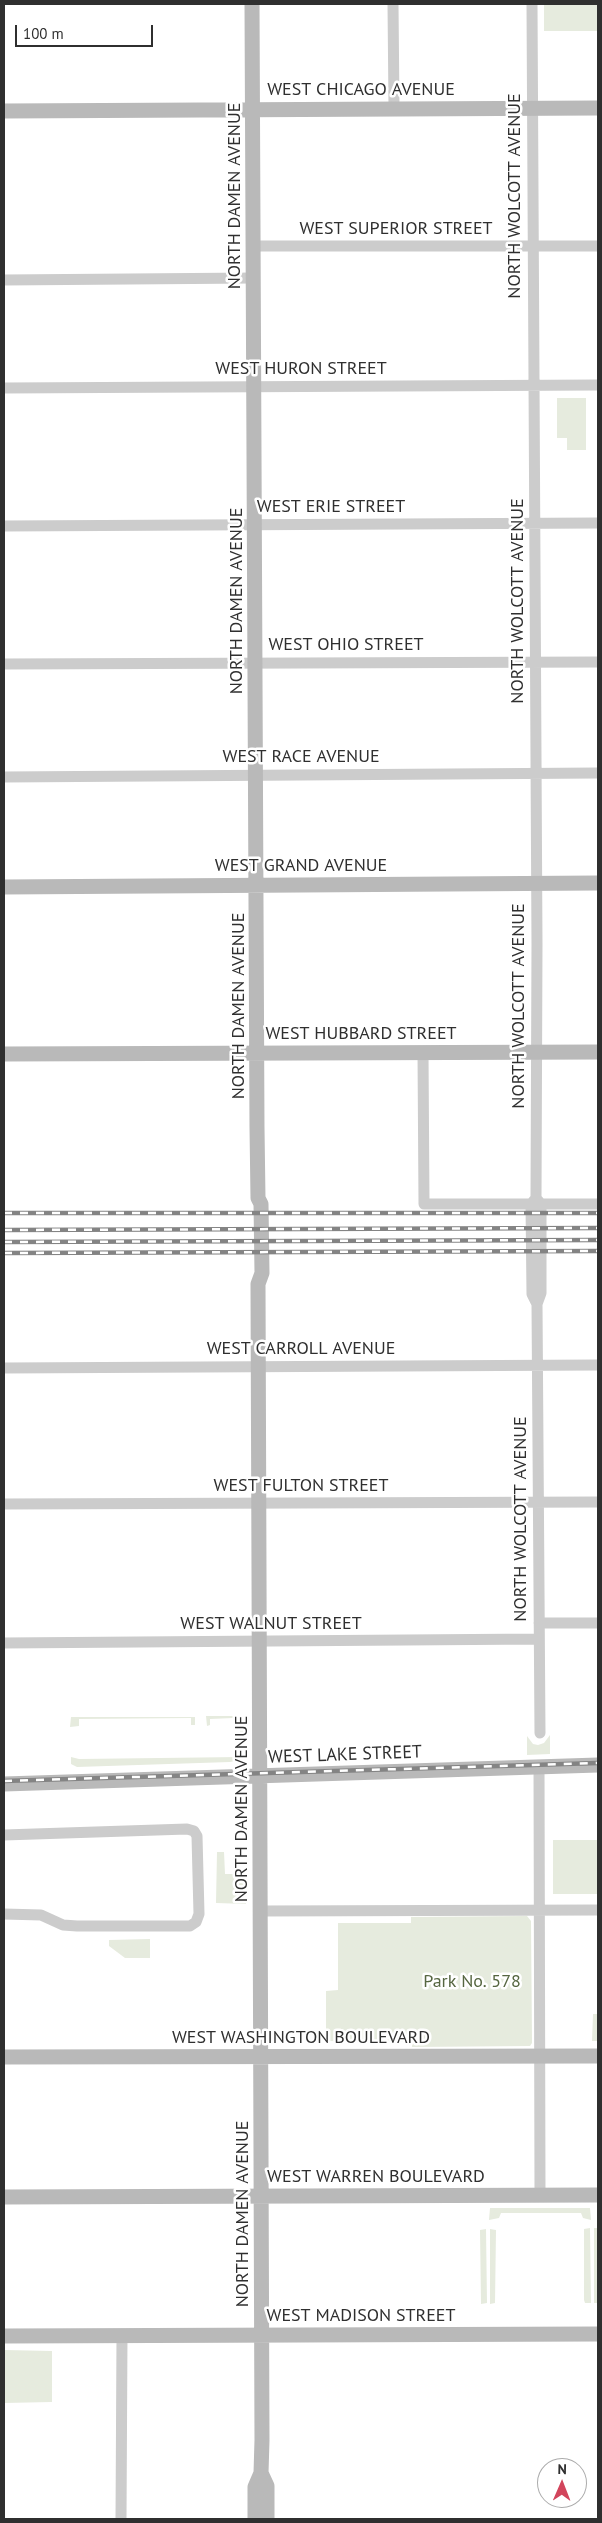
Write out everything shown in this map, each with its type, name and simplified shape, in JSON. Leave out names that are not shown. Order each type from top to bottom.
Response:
[{"type":"main road","name":"NORTH DAMEN AVENUE","points":[[252,4],[258,1198],[262,1204],[262,1272],[258,1284],[262,2057],[261,2473]]},
{"type":"main road","name":"WEST CHICAGO AVENUE","points":[[4,110],[598,108]]},
{"type":"main road","name":"WEST GRAND AVENUE","points":[[4,887],[598,884]]},
{"type":"main road","name":"WEST HUBBARD STREET","points":[[4,1054],[598,1052]]},
{"type":"main road","name":"WEST LAKE STREET","points":[[4,1784],[598,1766]]},
{"type":"main road","name":"WEST WASHINGTON BOULEVARD","points":[[4,2057],[598,2056]]},
{"type":"main road","name":"WEST WARREN BOULEVARD","points":[[4,2197],[598,2195]]},
{"type":"main road","name":"WEST MADISON STREET","points":[[4,2336],[598,2334]]},
{"type":"main road","points":[[255,2519],[255,2487],[261,2473]]},
{"type":"main road","points":[[261,2473],[267,2486],[267,2519]]},
{"type":"street","points":[[393,4],[394,108]]},
{"type":"street","name":"NORTH WOLCOTT AVENUE","points":[[532,4],[537,884],[536,1202],[541,1293],[537,1304],[540,1734]]},
{"type":"street","name":"WEST SUPERIOR STREET","points":[[254,246],[598,246]]},
{"type":"street","points":[[4,280],[254,278]]},
{"type":"street","name":"WEST HURON STREET","points":[[4,388],[598,385]]},
{"type":"street","name":"WEST ERIE STREET","points":[[4,526],[598,524]]},
{"type":"street","name":"WEST OHIO STREET","points":[[4,664],[598,662]]},
{"type":"street","name":"WEST RACE AVENUE","points":[[4,776],[598,773]]},
{"type":"street","points":[[423,1052],[424,1204],[536,1202],[598,1204]]},
{"type":"street","name":"WEST CARROLL AVENUE","points":[[4,1368],[598,1365]]},
{"type":"street","name":"WEST FULTON STREET","points":[[4,1504],[598,1502]]},
{"type":"street","points":[[539,1623],[598,1623]]},
{"type":"street","name":"WEST WALNUT STREET","points":[[4,1643],[539,1640]]},
{"type":"street","points":[[539,1767],[540,2195]]},
{"type":"street","points":[[4,1835],[187,1829],[194,1831],[197,1836],[200,1914],[196,1922],[190,1926],[78,1926],[63,1925],[41,1915],[4,1914]]},
{"type":"street","points":[[261,1911],[598,1910]]},
{"type":"street","points":[[121,2519],[122,2335]]},
{"type":"green space","points":[[544,4],[598,4],[598,31],[544,31]]},
{"type":"green space","points":[[557,398],[586,398],[586,450],[567,450],[567,438],[557,438]]},
{"type":"green space","points":[[206,1716],[236,1716],[245,1720],[246,1759],[230,1762],[77,1767],[71,1764],[71,1757],[79,1759],[240,1757],[240,1727],[233,1726],[233,1718],[210,1719],[210,1725],[207,1726]]},
{"type":"green space","points":[[71,1717],[195,1717],[195,1725],[191,1725],[191,1718],[79,1719],[79,1726],[70,1727]]},
{"type":"green space","points":[[550,1735],[550,1754],[527,1755],[527,1736],[533,1744],[538,1745],[544,1743]]},
{"type":"green space","points":[[553,1840],[598,1840],[598,1894],[553,1894]]},
{"type":"green space","points":[[217,1852],[224,1852],[225,1874],[246,1874],[246,1904],[216,1903]]},
{"type":"green space","name":"Park No. 578","points":[[527,1916],[531,1921],[532,2043],[530,2046],[412,2047],[412,2042],[326,2041],[326,1991],[338,1990],[338,1923],[411,1923],[411,1917]]},
{"type":"green space","points":[[150,1939],[150,1958],[125,1958],[109,1946],[109,1940]]},
{"type":"green space","points":[[593,2014],[598,2014],[598,2041],[592,2041]]},
{"type":"green space","points":[[490,2208],[590,2208],[591,2220],[583,2218],[581,2213],[501,2213],[499,2218],[489,2220]]},
{"type":"green space","points":[[590,2228],[591,2303],[585,2303],[584,2229]]},
{"type":"green space","points":[[594,2228],[598,2228],[598,2303],[594,2303]]},
{"type":"green space","points":[[486,2229],[487,2303],[481,2304],[480,2230]]},
{"type":"green space","points":[[490,2229],[496,2230],[495,2303],[490,2304]]},
{"type":"green space","points":[[4,2350],[52,2351],[52,2402],[4,2403]]},
{"type":"railway","points":[[4,1213],[598,1213]]},
{"type":"railway","points":[[4,1230],[598,1228]]},
{"type":"railway","points":[[4,1242],[598,1240]]},
{"type":"railway","points":[[4,1253],[598,1251]]},
{"type":"railway","points":[[4,1781],[598,1763]]}]
